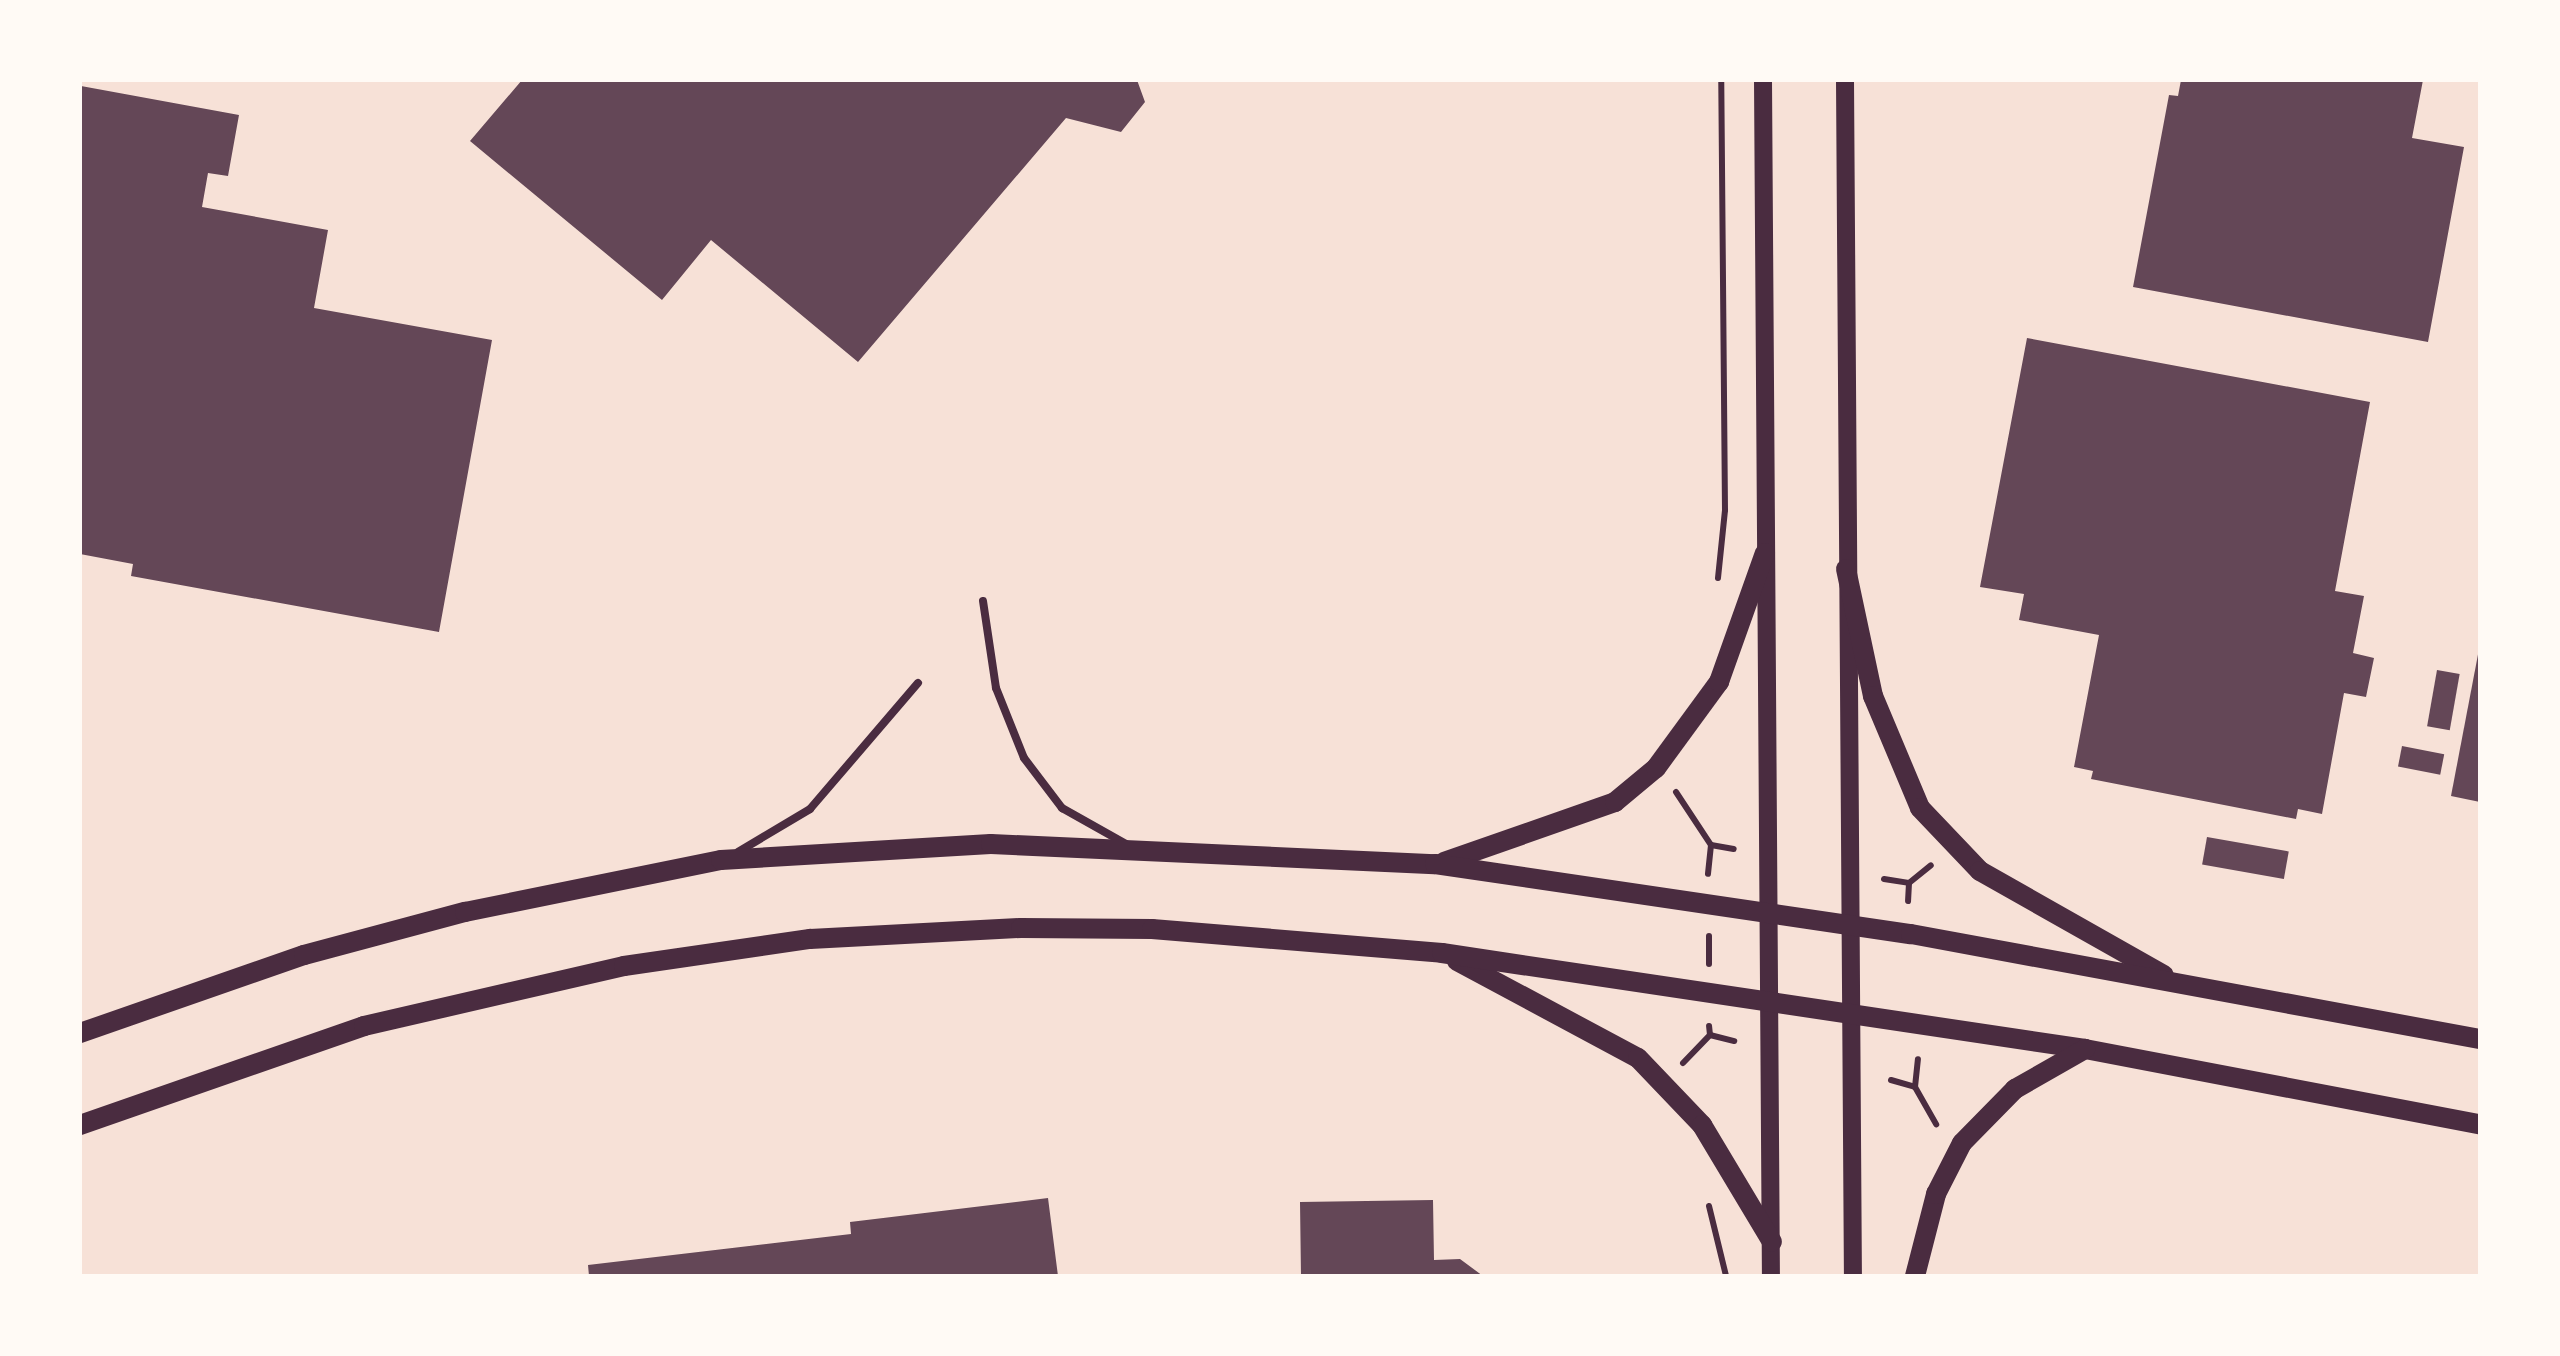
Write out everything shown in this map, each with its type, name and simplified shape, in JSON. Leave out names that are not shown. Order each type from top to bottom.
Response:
[{"type":"main road","points":[[1435,864],[1615,802],[1656,768],[1719,682],[1765,553]]},
{"type":"main road","points":[[1846,569],[1873,696],[1920,808],[1980,872],[2184,985]]},
{"type":"main road","points":[[80,1033],[375,936],[721,860],[892,847],[1130,846],[1435,864],[1768,913],[2480,1039]]},
{"type":"main road","points":[[80,1126],[239,1065],[472,997],[624,966],[810,939],[1020,928],[1152,929],[1442,954],[2085,1048],[2480,1124]]},
{"type":"main road","points":[[1442,954],[1638,1058],[1702,1125],[1772,1242]]},
{"type":"main road","points":[[1916,1276],[1936,1194],[1962,1143],[2016,1089],[2085,1048]]},
{"type":"street","points":[[1763,80],[1771,1276]]},
{"type":"street","points":[[1845,80],[1853,1276]]},
{"type":"lane","points":[[983,602],[996,688],[1024,758],[1062,808],[1130,846]]},
{"type":"lane","points":[[721,860],[776,835],[810,810],[918,682]]},
{"type":"path","points":[[1715,591],[1725,510],[1721,80]]},
{"type":"path","points":[[1674,788],[1711,845],[1710,1035],[1677,1069]]},
{"type":"path","points":[[1711,845],[1734,849]]},
{"type":"path","points":[[1884,879],[1909,883],[1940,858]]},
{"type":"path","points":[[1908,902],[1909,883]]},
{"type":"path","points":[[1710,1035],[1734,1042]]},
{"type":"path","points":[[1918,1060],[1915,1087],[1929,1118],[1946,1132]]},
{"type":"path","points":[[1891,1080],[1915,1087]]},
{"type":"path","points":[[1706,1197],[1726,1276]]},
{"type":"building","points":[[522,80],[1137,80],[1145,102],[1121,132],[1066,118],[858,362],[711,240],[662,300],[470,141]]},
{"type":"building","points":[[2181,80],[2423,80],[2412,138],[2464,147],[2428,342],[2133,287],[2169,95],[2178,96]]},
{"type":"building","points":[[81,86],[239,115],[228,176],[208,173],[202,207],[328,230],[314,308],[492,340],[439,632],[131,576],[133,564],[80,554]]},
{"type":"building","points":[[2027,338],[2370,402],[2335,591],[2364,596],[2353,653],[2374,658],[2366,697],[2344,693],[2322,814],[2298,809],[2296,819],[2091,779],[2093,771],[2074,767],[2099,635],[2019,620],[2024,594],[1980,587]]},
{"type":"building","points":[[2480,644],[2480,802],[2451,796]]},
{"type":"building","points":[[2437,670],[2460,674],[2450,730],[2427,726]]},
{"type":"building","points":[[2402,746],[2444,754],[2440,775],[2398,767]]},
{"type":"building","points":[[2207,837],[2289,851],[2284,879],[2202,865]]},
{"type":"building","points":[[1048,1198],[1058,1276],[589,1276],[588,1265],[851,1234],[850,1222]]},
{"type":"building","points":[[1433,1200],[1434,1260],[1460,1259],[1483,1276],[1301,1276],[1300,1202]]}]
